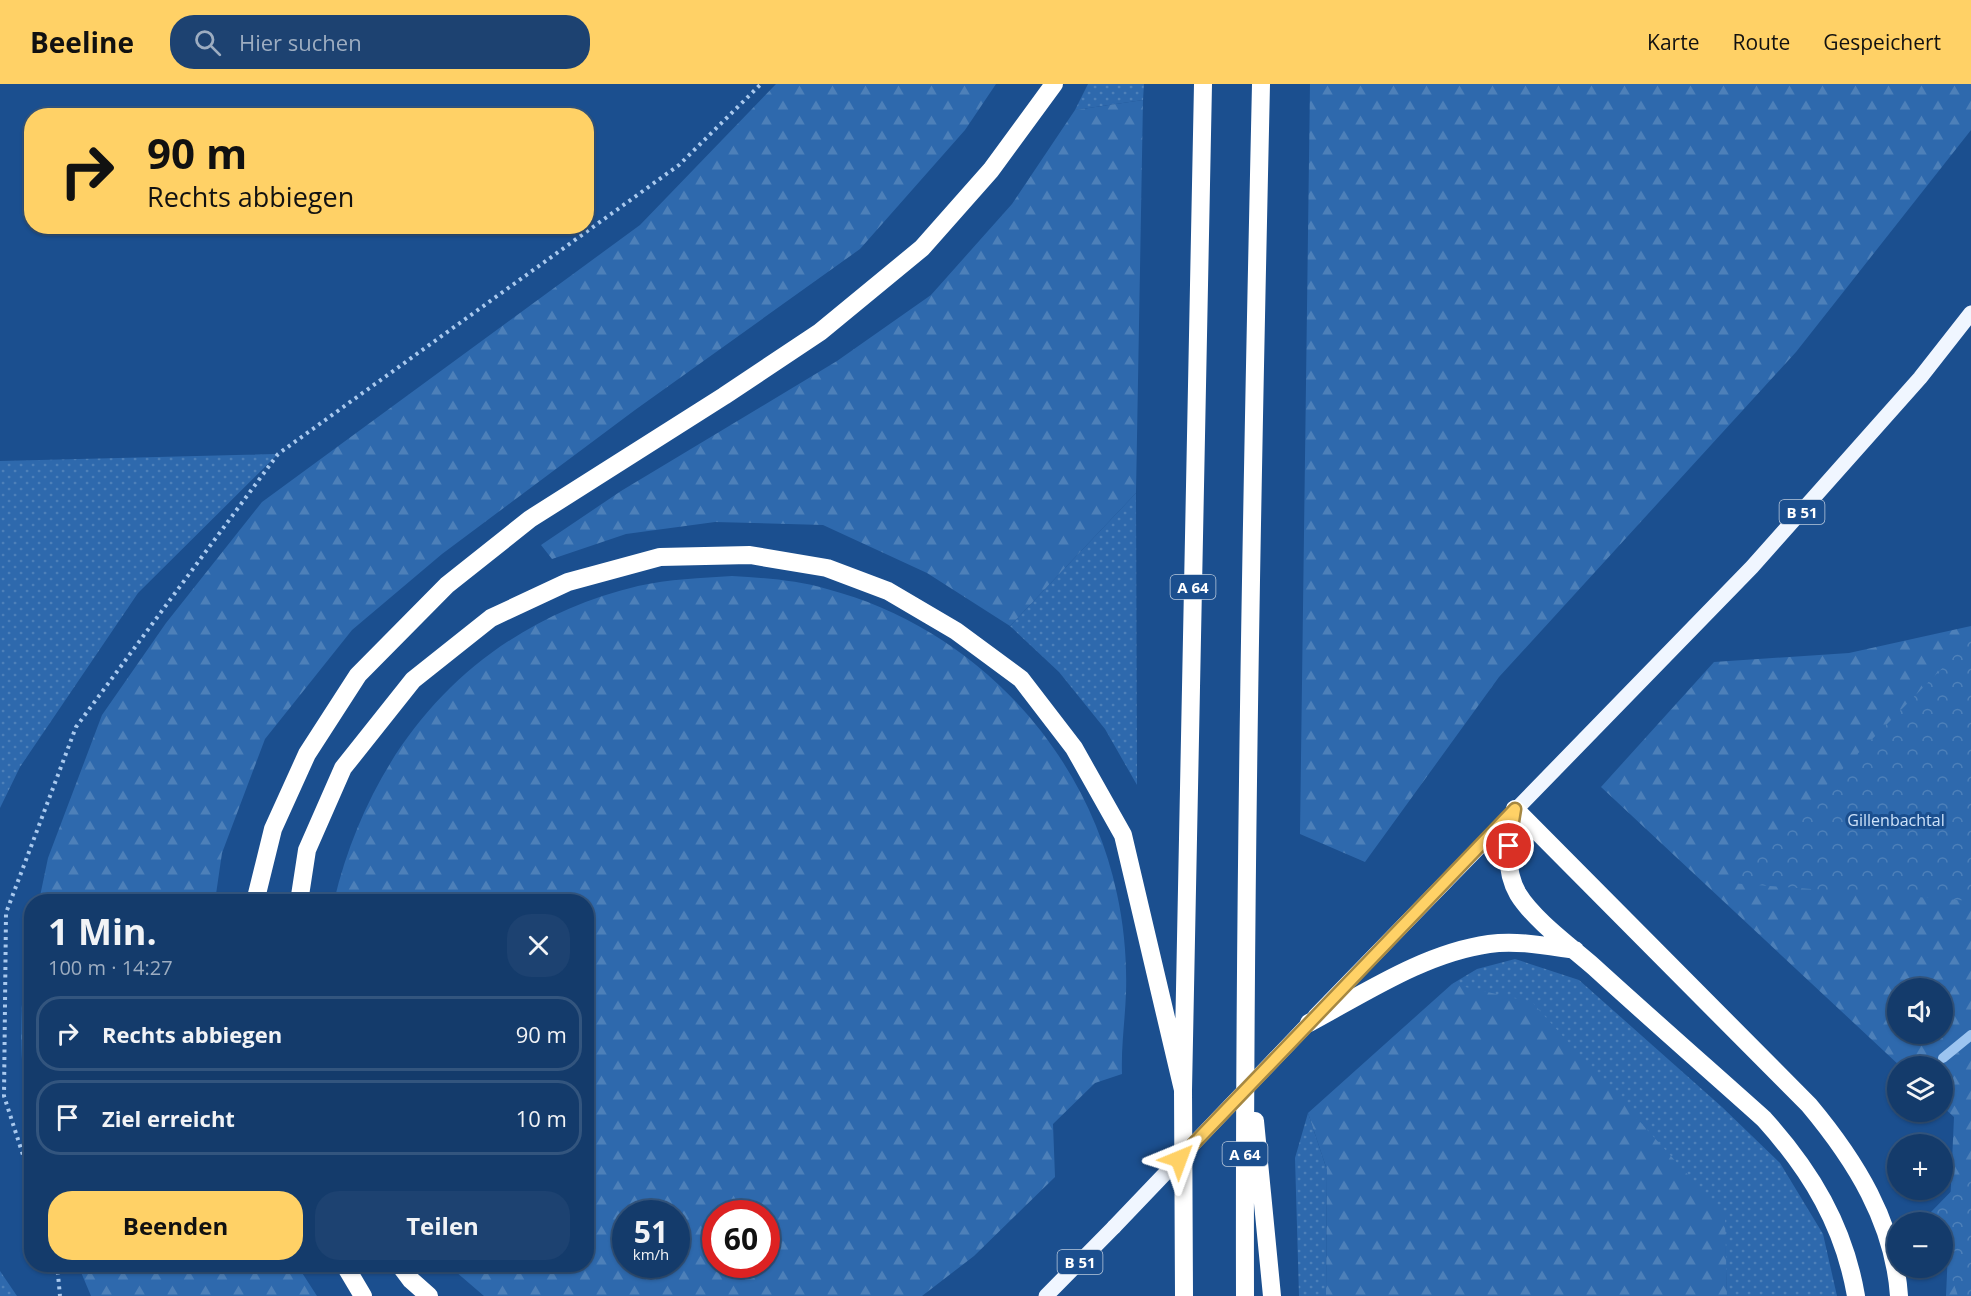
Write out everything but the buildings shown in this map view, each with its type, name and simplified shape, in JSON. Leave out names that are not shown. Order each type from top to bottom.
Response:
[{"type":"highway","points":[[257,894],[273,829],[307,754],[358,675],[447,585],[530,519],[820,332],[922,248],[991,170],[1054,84]]},
{"type":"highway","name":"A 64","points":[[1184,1296],[1183,1089],[1203,84]]},
{"type":"highway","name":"A 64","points":[[1245,1296],[1244,1012],[1261,84]]},
{"type":"highway","points":[[300,894],[308,850],[343,768],[413,680],[491,618],[568,582],[660,557],[750,555],[827,568],[888,591],[956,631],[1021,679],[1074,748],[1123,835],[1183,1089]]},
{"type":"highway","points":[[1856,1296],[1844,1243],[1832,1213],[1788,1146],[1764,1119],[1528,907],[1511,878],[1509,831],[1515,809],[1809,1105],[1833,1133],[1872,1197],[1883,1224],[1899,1296]]},
{"type":"highway","points":[[1309,1023],[1396,977],[1462,949],[1514,943],[1575,950]]},
{"type":"highway","points":[[1244,1012],[1272,1296]]},
{"type":"highway","points":[[349,1272],[363,1296]]},
{"type":"highway","points":[[405,1272],[429,1296]]},
{"type":"main road","name":"B 51","points":[[1046,1296],[1515,809],[1760,559],[1913,386],[1971,313]]},
{"type":"path","points":[[594,226],[679,165],[760,84]]},
{"type":"path","points":[[24,1158],[4,1096],[6,912],[76,727],[278,454],[583,234]]},
{"type":"path","points":[[58,1272],[60,1296]]},
{"type":"green space","points":[[776,84],[996,84],[965,130],[860,249],[635,410],[442,554],[352,630],[265,739],[222,853],[216,894],[40,894],[48,858],[102,715],[166,623],[262,502],[640,225]]},
{"type":"green space","points":[[1088,84],[1144,84],[1143,100],[1075,110]]},
{"type":"green space","points":[[1310,84],[1971,84],[1971,130],[1796,352],[1499,677],[1365,862],[1300,834]]},
{"type":"green space","points":[[1143,100],[1136,493],[1010,626],[927,573],[823,525],[715,522],[626,534],[552,559],[541,545],[621,491],[837,361],[931,295],[1012,204],[1075,110]]},
{"type":"green space","points":[[278,454],[138,593],[20,767],[0,808],[0,461]]},
{"type":"green space","points":[[1136,493],[1137,785],[1105,729],[1059,672],[1010,626]]},
{"type":"green space","points":[[732,576],[804,583],[880,607],[929,632],[974,663],[1015,701],[1050,743],[1079,790],[1102,840],[1117,894],[1123,931],[1126,993],[1122,1074],[1095,1083],[1053,1124],[1055,1177],[974,1256],[922,1296],[484,1296],[456,1272],[594,1272],[594,894],[336,894],[351,844],[375,791],[404,742],[440,699],[481,661],[528,629],[580,604],[650,584]]},
{"type":"green space","points":[[1971,626],[1971,1296],[1946,1296],[1947,1278],[1953,1278],[1953,1212],[1950,1212],[1950,1200],[1953,1200],[1953,1056],[1889,1056],[1601,787],[1714,662],[1849,653]]},
{"type":"green space","name":"Gillenbachtal","points":[[1971,639],[1971,901],[1730,883]]},
{"type":"green space","points":[[1515,959],[1579,980],[1722,1107],[1780,1163],[1823,1234],[1837,1296],[1727,1296],[1724,1216],[1452,984],[1477,969]]},
{"type":"green space","points":[[24,979],[24,1080],[21,1026]]},
{"type":"green space","points":[[1452,984],[1532,1002],[1725,1216],[1727,1296],[1326,1296],[1327,1170],[1308,1113]]},
{"type":"green space","points":[[1308,1113],[1327,1170],[1326,1296],[1299,1296],[1295,1158]]},
{"type":"green space","points":[[1971,1171],[1971,1296],[1958,1296],[1952,1278],[1953,1212],[1931,1212],[1943,1200],[1953,1200],[1953,1189]]},
{"type":"green space","points":[[0,1271],[17,1296],[0,1296]]},
{"type":"green space","points":[[81,1272],[302,1272],[317,1296],[91,1296]]},
{"type":"waterway","points":[[1945,1056],[1971,1035]]},
{"type":"route","points":[[1179,1159],[1515,809],[1509,831],[1509,846]]}]
